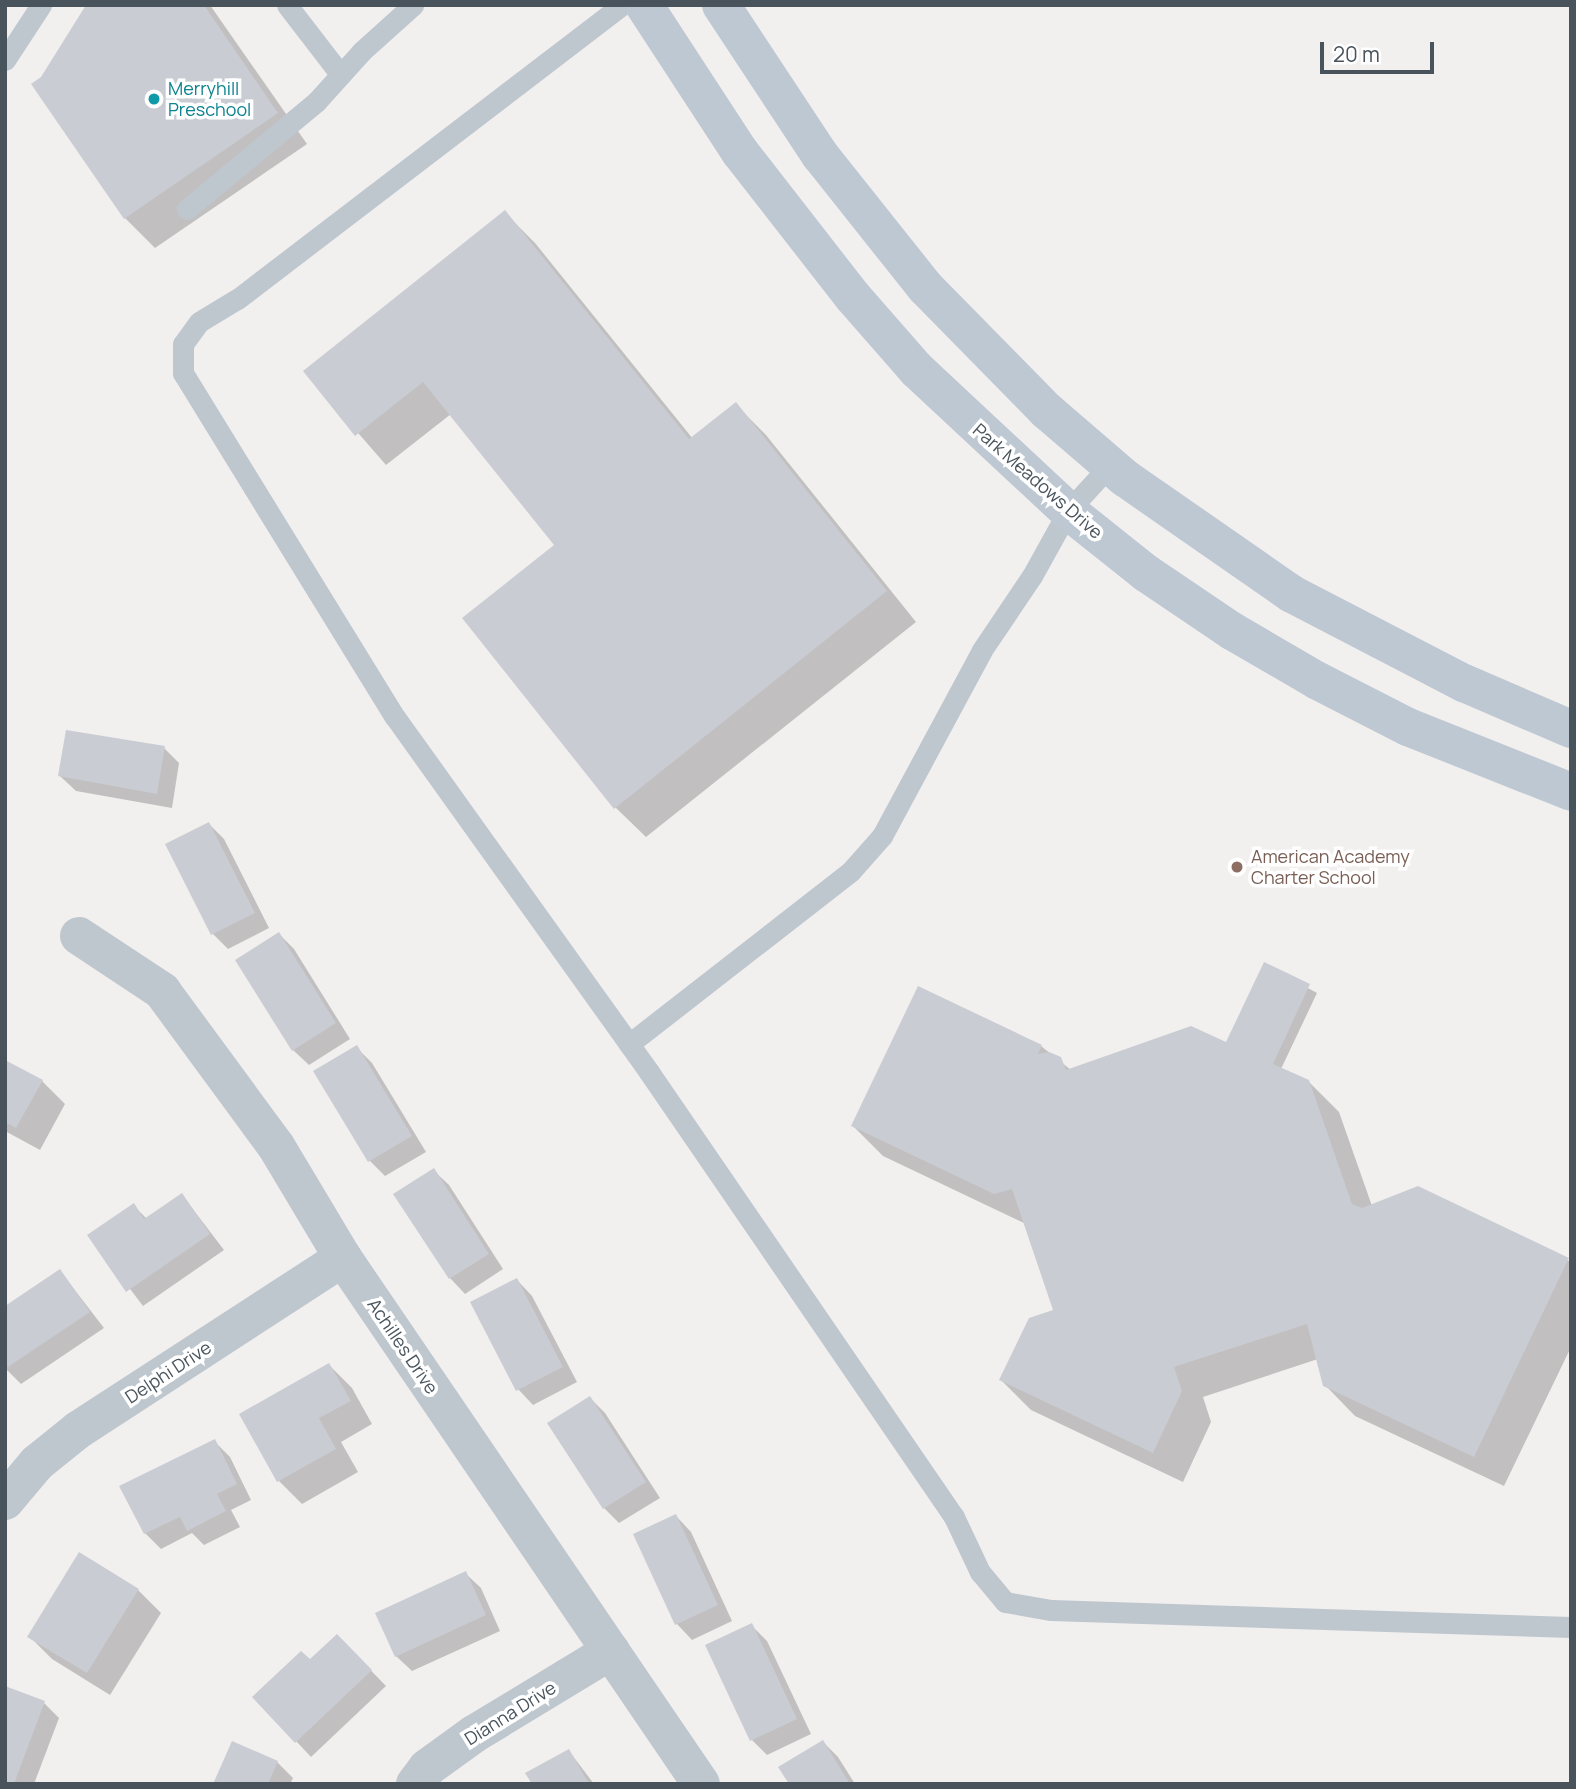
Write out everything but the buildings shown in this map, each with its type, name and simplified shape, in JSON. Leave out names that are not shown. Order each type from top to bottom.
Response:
[{"type":"main road","name":"Park Meadows Drive","points":[[644,5],[740,152],[853,297],[917,370],[1068,511],[1221,624],[1318,681],[1408,727],[1571,792]]},
{"type":"main road","points":[[721,5],[820,155],[907,267],[1038,402],[1110,465],[1292,594],[1464,683],[1571,729]]},
{"type":"street","name":"Achilles Drive","points":[[79,936],[162,991],[276,1146],[343,1258],[701,1784]]},
{"type":"street","name":"Delphi Drive","points":[[5,1501],[37,1463],[78,1430],[343,1258]]},
{"type":"street","name":"Dianna Drive","points":[[415,1784],[427,1768],[474,1734],[611,1651]]},
{"type":"lane","points":[[5,60],[41,5]]},
{"type":"lane","points":[[287,5],[341,75]]},
{"type":"lane","points":[[187,208],[317,101],[413,5]]},
{"type":"lane","points":[[622,5],[237,299],[199,322],[183,344],[183,373],[394,717],[628,1044],[954,1517],[980,1572],[1005,1602],[1051,1610],[1571,1627]]},
{"type":"lane","points":[[628,1044],[851,871],[882,836],[982,650],[1031,576],[1068,511],[1110,465]]},
{"type":"place","name":"Merryhill Preschool","points":[[154,99]]},
{"type":"place","name":"American Academy Charter School","points":[[1237,867]]}]
